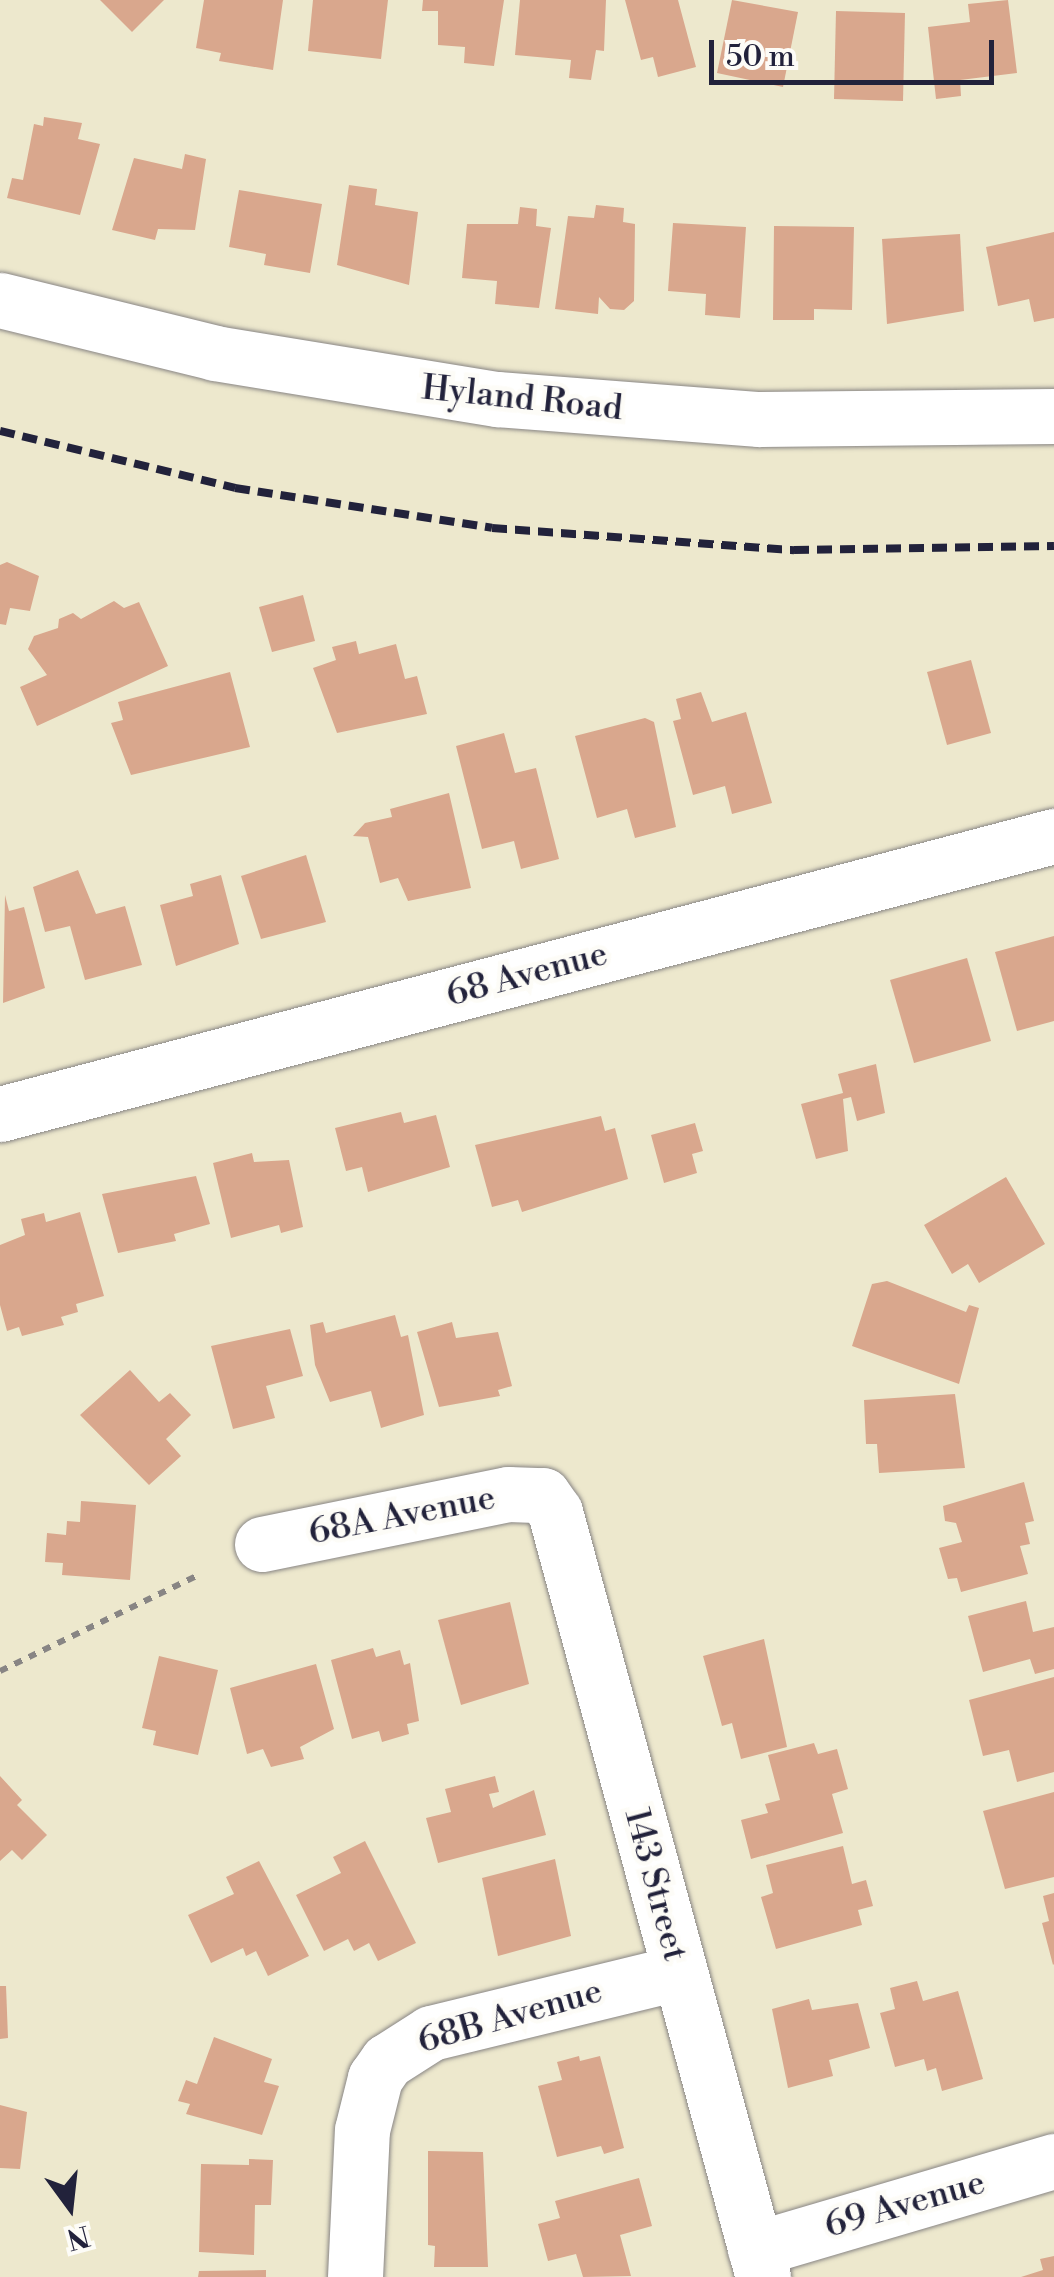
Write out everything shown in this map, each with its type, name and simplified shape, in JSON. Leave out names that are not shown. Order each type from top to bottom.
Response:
[{"type":"street","name":"Hyland Road","points":[[0,300],[215,353],[497,399],[760,419],[1054,416]]},
{"type":"street","name":"68 Avenue","points":[[0,1114],[1054,836]]},
{"type":"street","name":"68A Avenue","points":[[262,1544],[508,1494],[544,1495]]},
{"type":"street","name":"143 Street","points":[[544,1495],[554,1512],[759,2263]]},
{"type":"street","name":"68B Avenue","points":[[356,2277],[362,2130],[375,2078],[388,2060],[431,2032],[678,1973]]},
{"type":"street","name":"69 Avenue","points":[[759,2263],[1054,2161]]},
{"type":"path","points":[[0,1671],[198,1575]]},
{"type":"building","points":[[100,0],[164,0],[132,32]]},
{"type":"building","points":[[204,0],[283,0],[273,70],[219,61],[221,53],[196,48]]},
{"type":"building","points":[[313,0],[388,0],[381,59],[308,51]]},
{"type":"building","points":[[423,0],[504,0],[494,66],[464,63],[465,47],[438,45],[438,11],[422,11]]},
{"type":"building","points":[[520,0],[606,0],[604,51],[596,50],[591,80],[569,78],[571,60],[515,55]]},
{"type":"building","points":[[625,0],[678,0],[696,67],[658,77],[653,57],[641,60]]},
{"type":"building","points":[[732,0],[798,12],[783,87],[717,73]]},
{"type":"building","points":[[1008,0],[1017,73],[960,80],[961,96],[936,99],[928,27],[970,22],[968,4]]},
{"type":"building","points":[[836,11],[905,13],[903,101],[834,99]]},
{"type":"building","points":[[44,117],[82,123],[78,139],[100,144],[80,215],[7,198],[12,178],[23,180],[34,124],[43,126]]},
{"type":"building","points":[[185,154],[206,159],[195,230],[158,229],[155,240],[112,230],[134,158],[182,169]]},
{"type":"building","points":[[349,185],[377,189],[375,205],[418,212],[409,285],[337,265]]},
{"type":"building","points":[[239,190],[322,204],[310,273],[264,265],[266,254],[229,247]]},
{"type":"building","points":[[596,205],[624,208],[623,222],[635,224],[634,301],[624,310],[610,309],[599,297],[598,314],[555,309],[568,216],[594,218]]},
{"type":"building","points":[[520,207],[537,209],[536,226],[551,228],[539,308],[495,304],[497,281],[462,278],[467,224],[518,224]]},
{"type":"building","points":[[673,223],[746,227],[740,318],[705,315],[706,294],[668,291]]},
{"type":"building","points":[[774,226],[854,227],[852,310],[814,309],[814,320],[773,320]]},
{"type":"building","points":[[1054,232],[1054,318],[1034,322],[1029,299],[998,306],[986,247]]},
{"type":"building","points":[[960,234],[964,311],[887,324],[882,239]]},
{"type":"building","points":[[7,562],[39,576],[30,611],[10,608],[6,625],[0,624],[0,565]]},
{"type":"building","points":[[303,595],[315,641],[272,652],[259,607]]},
{"type":"building","points":[[114,601],[124,608],[139,602],[168,666],[37,726],[20,687],[47,675],[28,649],[34,636],[58,628],[59,619],[73,613],[81,619]]},
{"type":"building","points":[[356,641],[359,654],[396,644],[405,679],[417,676],[427,714],[337,733],[313,668],[336,660],[332,647]]},
{"type":"building","points":[[971,660],[991,733],[947,745],[927,672]]},
{"type":"building","points":[[230,672],[250,747],[131,775],[111,723],[123,720],[118,702]]},
{"type":"building","points":[[701,692],[712,722],[746,712],[772,803],[732,814],[725,786],[693,795],[673,721],[681,719],[676,699]]},
{"type":"building","points":[[645,718],[654,722],[676,827],[635,838],[627,809],[597,818],[575,736]]},
{"type":"building","points":[[504,733],[515,773],[536,768],[559,859],[521,869],[514,841],[482,849],[456,746]]},
{"type":"building","points":[[449,793],[471,888],[408,901],[398,878],[380,883],[368,837],[353,836],[365,823],[392,817],[390,809]]},
{"type":"building","points":[[306,855],[326,922],[261,939],[241,876]]},
{"type":"building","points":[[78,870],[96,914],[125,906],[142,965],[85,980],[70,926],[45,932],[33,887]]},
{"type":"building","points":[[221,875],[239,944],[176,966],[160,905],[193,896],[190,884]]},
{"type":"building","points":[[5,895],[9,911],[24,907],[45,988],[3,1003]]},
{"type":"building","points":[[1054,936],[1054,1021],[1017,1031],[995,952]]},
{"type":"building","points":[[967,958],[991,1041],[914,1063],[890,980]]},
{"type":"building","points":[[876,1064],[885,1113],[857,1121],[851,1097],[843,1099],[848,1151],[816,1159],[801,1104],[843,1093],[838,1074]]},
{"type":"building","points":[[401,1112],[404,1123],[436,1115],[450,1167],[368,1192],[362,1167],[346,1171],[335,1128]]},
{"type":"building","points":[[601,1116],[605,1131],[615,1128],[628,1179],[522,1212],[518,1200],[492,1207],[475,1145]]},
{"type":"building","points":[[695,1123],[703,1151],[692,1154],[697,1173],[664,1183],[651,1135]]},
{"type":"building","points":[[252,1153],[254,1162],[289,1160],[303,1227],[281,1233],[279,1225],[231,1238],[213,1163]]},
{"type":"building","points":[[196,1176],[210,1224],[174,1234],[176,1241],[118,1253],[102,1194]]},
{"type":"building","points":[[1006,1177],[1045,1244],[979,1283],[968,1264],[952,1274],[924,1225]]},
{"type":"building","points":[[80,1212],[104,1296],[76,1304],[78,1312],[61,1317],[64,1325],[22,1336],[19,1327],[7,1331],[0,1305],[0,1245],[25,1235],[21,1219],[44,1213],[46,1222]]},
{"type":"building","points":[[887,1281],[966,1312],[969,1305],[979,1308],[959,1384],[852,1346],[872,1284]]},
{"type":"building","points":[[395,1315],[401,1337],[408,1335],[424,1415],[381,1428],[371,1391],[330,1402],[315,1365],[310,1325],[323,1322],[326,1333]]},
{"type":"building","points":[[452,1322],[456,1338],[498,1332],[512,1386],[498,1390],[500,1396],[439,1407],[417,1332]]},
{"type":"building","points":[[290,1329],[303,1376],[266,1386],[275,1418],[233,1429],[211,1346]]},
{"type":"building","points":[[130,1370],[159,1402],[170,1393],[191,1415],[166,1439],[181,1456],[149,1485],[80,1415]]},
{"type":"building","points":[[955,1394],[965,1468],[879,1473],[877,1444],[866,1444],[864,1400]]},
{"type":"building","points":[[1024,1482],[1034,1521],[1025,1523],[1030,1544],[1020,1546],[1028,1574],[961,1592],[957,1578],[948,1579],[939,1548],[962,1542],[956,1523],[945,1521],[943,1506]]},
{"type":"building","points":[[81,1501],[136,1505],[130,1580],[62,1575],[63,1563],[45,1562],[47,1533],[66,1535],[67,1521],[80,1522]]},
{"type":"building","points":[[1026,1601],[1033,1632],[1054,1627],[1054,1669],[1035,1674],[1030,1659],[983,1672],[968,1616]]},
{"type":"building","points":[[510,1602],[529,1684],[461,1705],[438,1620]]},
{"type":"building","points":[[764,1639],[787,1747],[741,1759],[732,1723],[722,1726],[703,1656]]},
{"type":"building","points":[[373,1648],[376,1657],[400,1650],[404,1665],[410,1663],[419,1721],[407,1724],[409,1734],[382,1742],[379,1731],[352,1739],[331,1660]]},
{"type":"building","points":[[159,1656],[218,1670],[198,1755],[153,1745],[156,1731],[142,1728]]},
{"type":"building","points":[[316,1664],[334,1729],[300,1747],[304,1759],[271,1767],[263,1749],[247,1754],[230,1688]]},
{"type":"building","points":[[1054,1677],[1054,1772],[1017,1782],[1009,1750],[983,1756],[969,1700]]},
{"type":"building","points":[[814,1743],[818,1754],[837,1749],[848,1789],[832,1794],[843,1833],[751,1859],[741,1820],[768,1813],[765,1804],[780,1800],[768,1755]]},
{"type":"building","points":[[0,1776],[22,1800],[17,1805],[47,1835],[22,1860],[12,1850],[0,1861]]},
{"type":"building","points":[[495,1776],[499,1792],[489,1794],[493,1808],[534,1790],[546,1835],[438,1863],[426,1818],[451,1812],[445,1789]]},
{"type":"building","points":[[1054,1792],[1054,1877],[1005,1889],[983,1811]]},
{"type":"building","points":[[365,1841],[416,1943],[378,1961],[369,1943],[354,1951],[348,1939],[324,1951],[296,1895],[341,1873],[333,1857]]},
{"type":"building","points":[[843,1846],[852,1884],[866,1880],[873,1906],[858,1910],[862,1925],[776,1949],[761,1897],[773,1893],[766,1865]]},
{"type":"building","points":[[555,1859],[571,1936],[498,1956],[482,1878]]},
{"type":"building","points":[[259,1861],[309,1956],[268,1976],[256,1951],[246,1956],[243,1948],[211,1963],[188,1915],[234,1894],[226,1877]]},
{"type":"building","points":[[1054,1893],[1053,1965],[1042,1923],[1049,1921],[1043,1896]]},
{"type":"building","points":[[917,1981],[923,2001],[958,1991],[983,2079],[942,2091],[936,2068],[927,2071],[924,2059],[895,2067],[880,2013],[895,2009],[890,1988]]},
{"type":"building","points":[[0,1986],[6,1986],[8,2038],[0,2039]]},
{"type":"building","points":[[809,1999],[812,2010],[858,2003],[870,2048],[829,2060],[833,2076],[788,2088],[772,2009]]},
{"type":"building","points":[[214,2037],[272,2059],[264,2082],[279,2086],[262,2135],[186,2114],[190,2104],[178,2101],[186,2080],[197,2084]]},
{"type":"building","points":[[579,2056],[580,2061],[600,2056],[624,2148],[604,2154],[601,2146],[557,2157],[538,2086],[562,2080],[557,2062]]},
{"type":"building","points":[[0,2105],[27,2112],[20,2169],[0,2168]]},
{"type":"building","points":[[428,2151],[483,2152],[488,2267],[434,2267],[435,2246],[428,2245]]},
{"type":"building","points":[[249,2159],[273,2160],[271,2205],[255,2205],[254,2255],[199,2252],[201,2164],[249,2165]]},
{"type":"building","points":[[639,2178],[652,2226],[620,2235],[631,2276],[583,2277],[576,2254],[548,2261],[538,2224],[560,2218],[555,2201]]},
{"type":"building","points":[[1054,2256],[1054,2277],[1021,2277],[1043,2270],[1040,2259]]},
{"type":"building","points":[[266,2270],[266,2277],[198,2277],[199,2271]]},
{"type":"railway","points":[[0,431],[235,488],[492,528],[794,550],[1054,546]]}]
